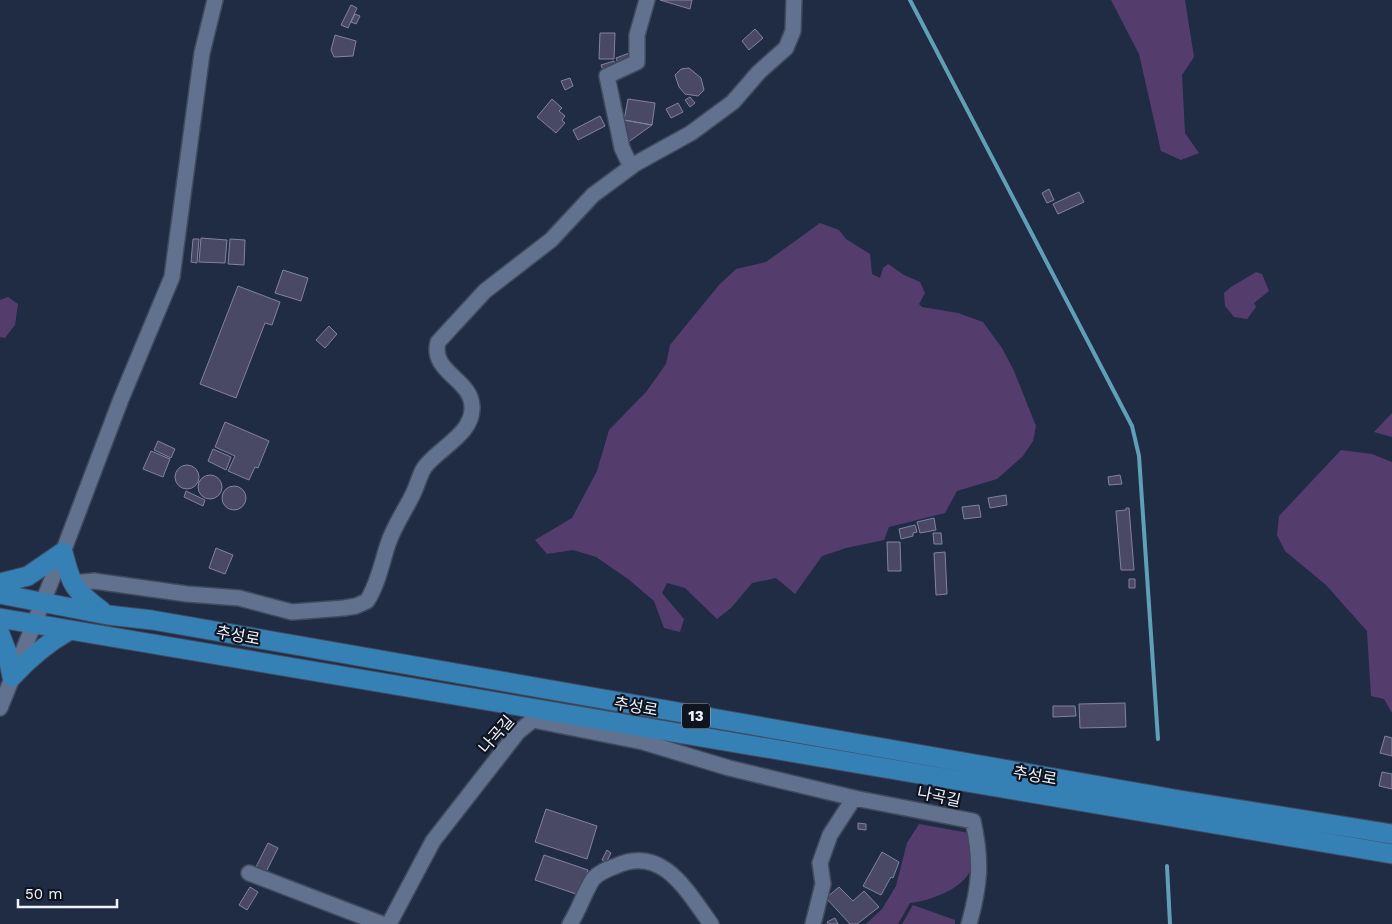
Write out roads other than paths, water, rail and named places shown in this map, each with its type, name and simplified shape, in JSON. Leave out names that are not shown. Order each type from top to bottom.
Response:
[{"type":"main road","points":[[0,583],[28,576],[63,552],[72,583],[78,593],[108,615]]},
{"type":"main road","name":"추성로","points":[[0,594],[108,615],[152,620],[1180,800],[1392,834]]},
{"type":"main road","name":"추성로","points":[[0,618],[1392,854]]},
{"type":"main road","points":[[12,677],[32,655],[70,630]]},
{"type":"main road","points":[[0,634],[7,652],[12,677]]},
{"type":"street","points":[[0,708],[32,623],[63,552],[121,399],[172,277],[201,62],[215,0]]},
{"type":"street","points":[[630,167],[622,148],[607,76],[636,62],[637,35],[647,0]]},
{"type":"street","points":[[72,583],[94,581],[187,594],[239,598],[292,612],[344,608],[356,606],[367,601],[393,531],[412,497],[422,472],[431,459],[465,429],[472,412],[468,391],[448,373],[438,357],[438,342],[485,291],[551,240],[593,195],[630,167],[691,133],[722,111],[759,72],[786,48],[792,31],[794,0]]},
{"type":"street","name":"나곡길","points":[[389,924],[433,841],[518,732],[533,720],[643,742],[729,768],[854,798],[973,821],[980,854],[978,894],[969,924]]},
{"type":"street","points":[[813,924],[823,884],[820,863],[830,835],[854,798]]},
{"type":"street","points":[[570,924],[594,879],[602,872],[621,864],[646,860],[676,876],[711,924]]},
{"type":"street","points":[[249,872],[382,924]]},
{"type":"waterway","points":[[910,0],[1132,426],[1139,456],[1158,739]]},
{"type":"waterway","points":[[1167,866],[1170,924]]}]
